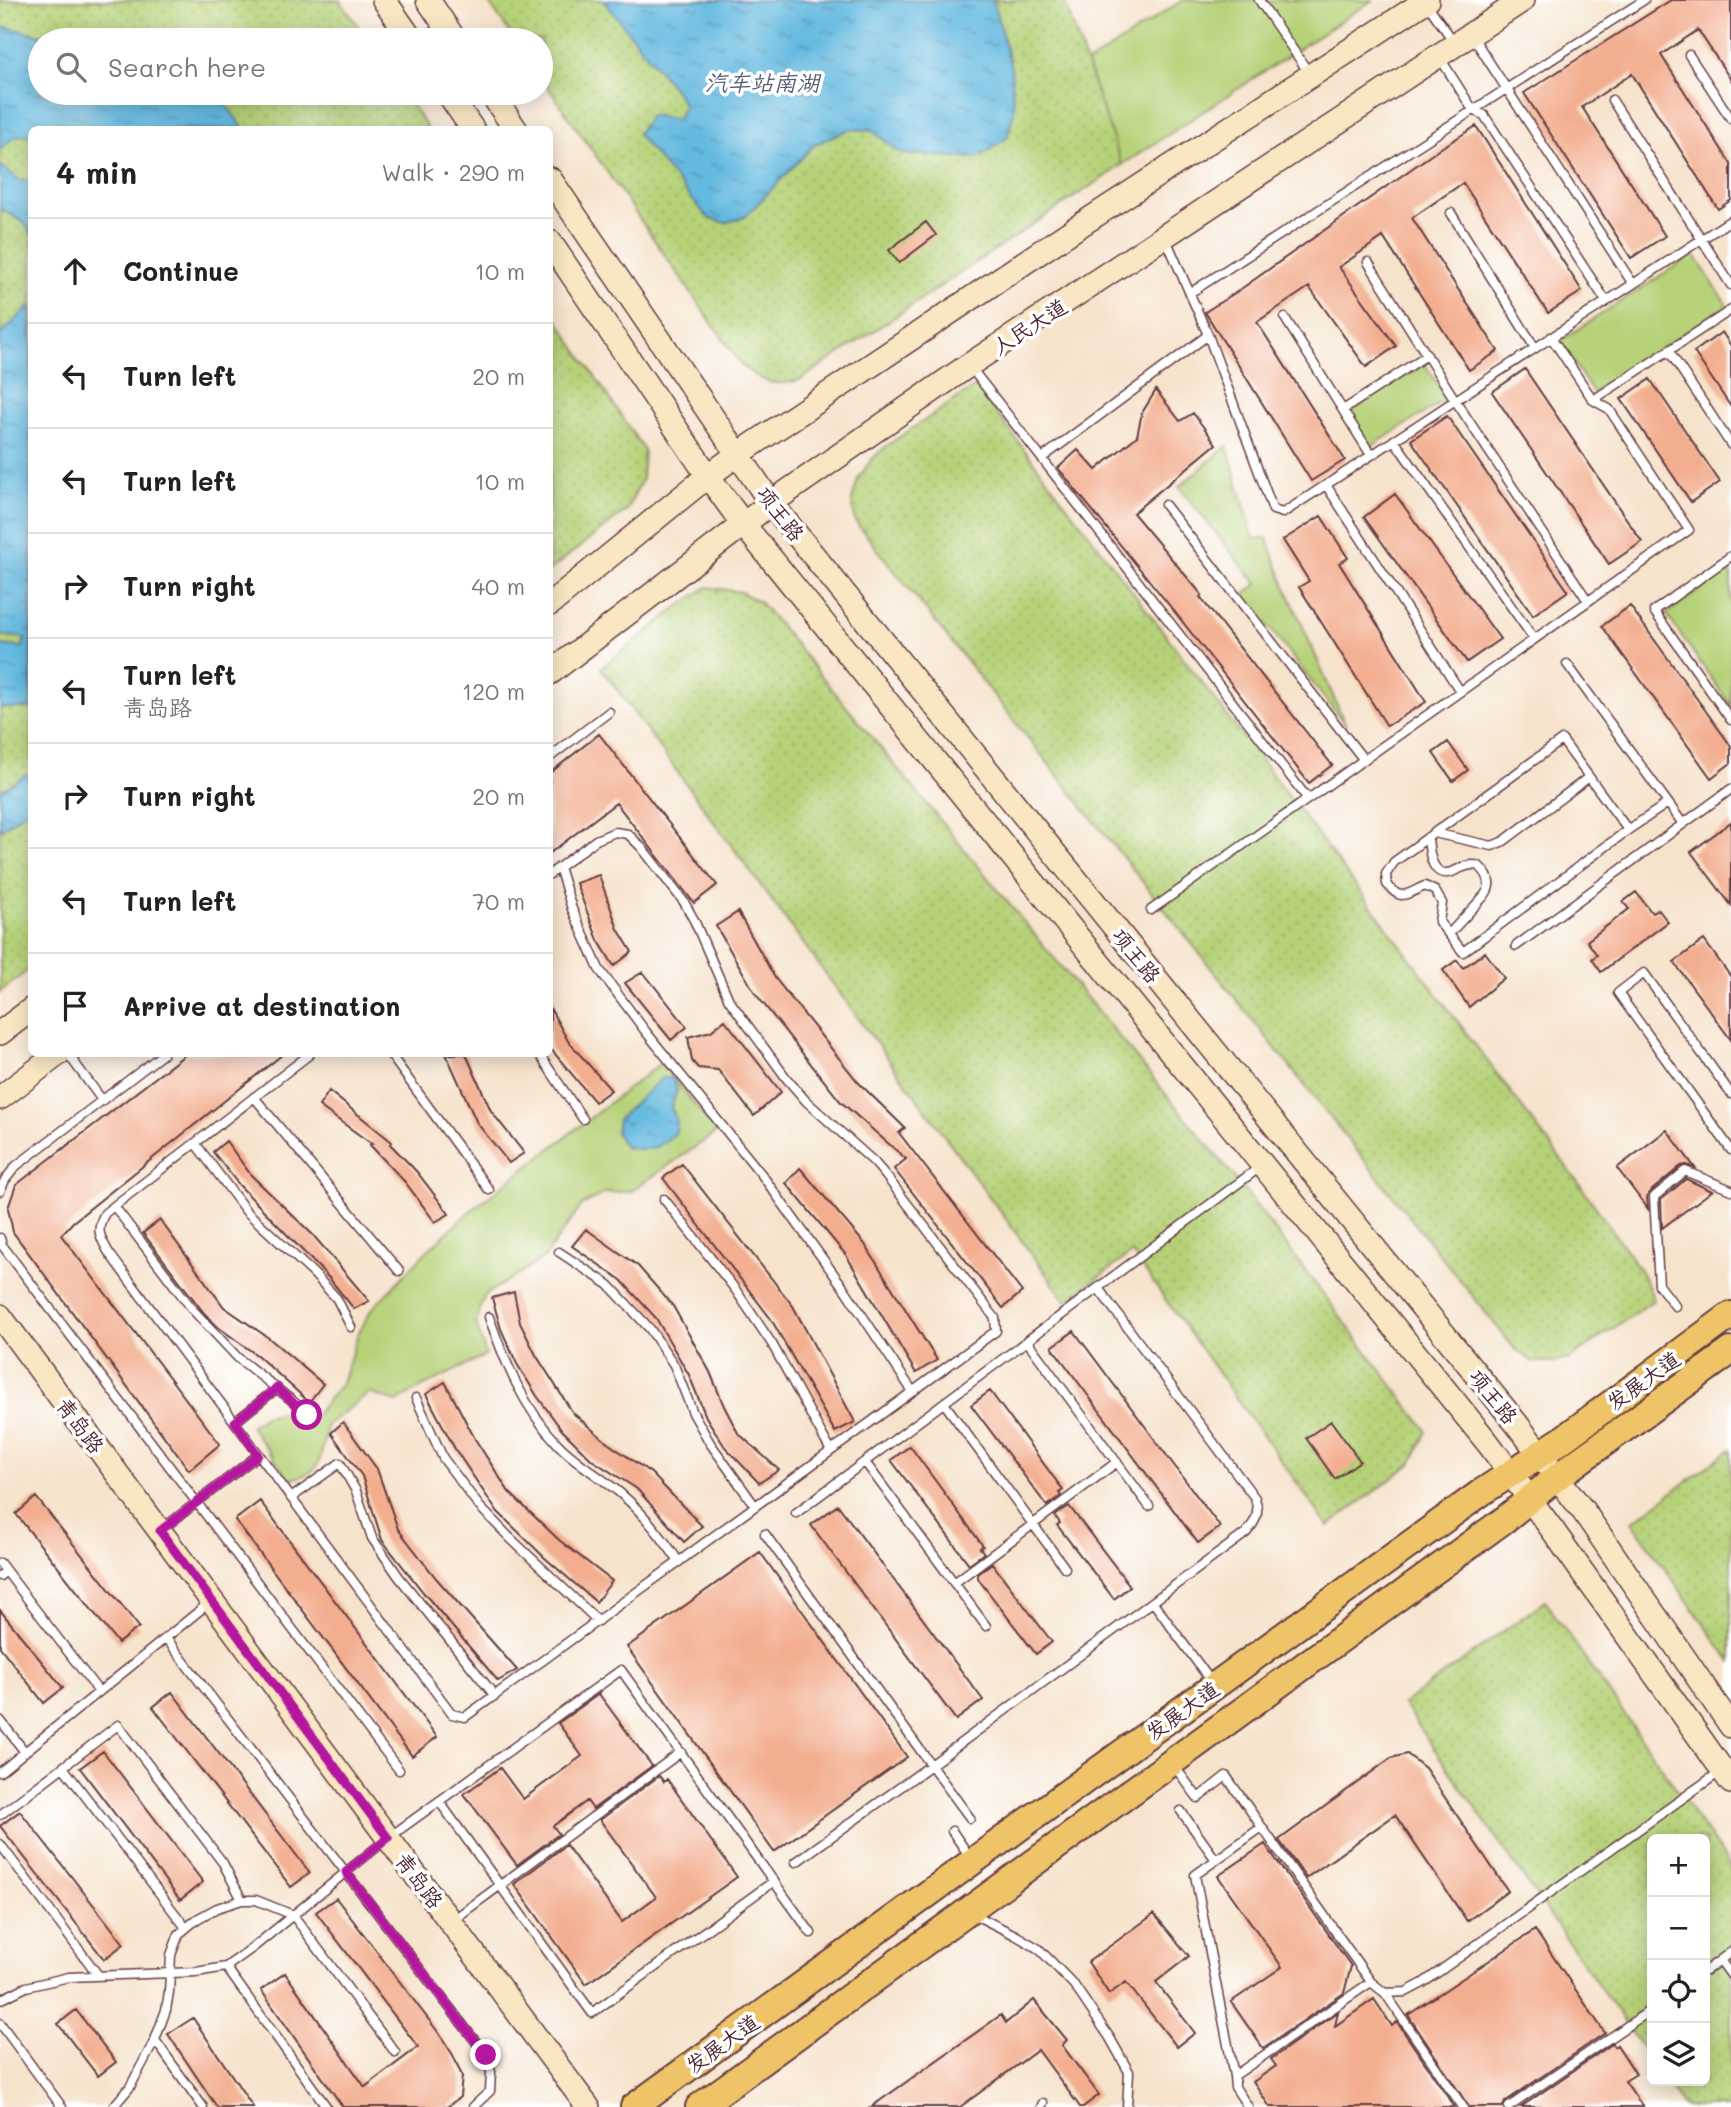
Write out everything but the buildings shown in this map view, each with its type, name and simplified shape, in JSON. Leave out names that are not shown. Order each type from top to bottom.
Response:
[{"type":"main road","points":[[384,0],[404,28]]},
{"type":"main road","points":[[428,0],[447,28]]},
{"type":"main road","points":[[553,602],[737,455],[1426,0]]},
{"type":"main road","name":"人民大道","points":[[553,671],[771,503],[969,365],[1523,0]]},
{"type":"main road","points":[[456,105],[470,126]]},
{"type":"main road","points":[[499,105],[513,126]]},
{"type":"main road","name":"项王路","points":[[553,183],[771,503],[1540,1454],[1731,1726]]},
{"type":"main road","name":"项王路","points":[[553,246],[743,524],[1511,1473],[1727,1776]]},
{"type":"main road","points":[[0,1033],[28,1012]]},
{"type":"main road","points":[[0,1098],[54,1057]]},
{"type":"main road","name":"发展大道","points":[[634,2107],[1482,1492],[1540,1454],[1731,1315]]},
{"type":"main road","name":"青岛路","points":[[0,1316],[588,2107]]},
{"type":"main road","name":"发展大道","points":[[699,2107],[1504,1520],[1557,1477],[1731,1351]]},
{"type":"lane","points":[[1259,0],[1310,75]]},
{"type":"lane","points":[[1426,0],[1455,45],[1506,89],[1633,284]]},
{"type":"lane","points":[[1189,293],[1644,0]]},
{"type":"lane","points":[[1455,45],[1473,110]]},
{"type":"lane","points":[[1689,55],[1731,118]]},
{"type":"lane","points":[[1612,100],[1731,285]]},
{"type":"lane","points":[[1473,110],[1484,115],[1606,301]]},
{"type":"lane","points":[[1451,214],[1535,348]]},
{"type":"lane","points":[[1165,237],[1208,335],[1273,510],[1283,513],[1731,220]]},
{"type":"lane","points":[[1368,262],[1455,400],[1588,601]]},
{"type":"lane","points":[[1593,400],[1731,310]]},
{"type":"lane","points":[[1284,318],[1371,455]]},
{"type":"lane","points":[[1042,458],[1208,335]]},
{"type":"lane","points":[[1151,910],[1689,530],[1609,409],[1593,400],[1551,337]]},
{"type":"lane","points":[[1669,351],[1731,445]]},
{"type":"lane","points":[[1343,410],[1427,355]]},
{"type":"lane","points":[[969,365],[1308,799]]},
{"type":"lane","points":[[1394,440],[1534,639]]},
{"type":"lane","points":[[1326,485],[1460,691]]},
{"type":"lane","points":[[1165,505],[1364,760]]},
{"type":"lane","points":[[1731,556],[1654,611],[1731,720]]},
{"type":"lane","points":[[1567,664],[1683,824]]},
{"type":"lane","points":[[553,755],[609,712]]},
{"type":"lane","points":[[1628,830],[1562,740],[1394,862],[1387,870],[1385,878],[1398,895],[1410,894],[1425,886],[1435,891],[1442,903],[1439,922],[1463,952],[1668,803]]},
{"type":"lane","points":[[1431,835],[1492,846],[1504,841],[1589,777]]},
{"type":"lane","points":[[1516,946],[1731,789]]},
{"type":"lane","points":[[306,1057],[105,1213],[99,1223],[100,1237],[109,1253],[258,1455],[452,1714],[465,1717],[996,1331],[995,1318],[874,1162],[806,1101],[729,1000],[684,902],[642,848],[628,834],[615,832],[596,840],[553,872]]},
{"type":"lane","points":[[1431,835],[1430,857],[1438,870],[1450,873],[1465,866],[1479,866],[1490,883],[1488,890],[1449,934]]},
{"type":"lane","points":[[559,867],[572,909],[598,969],[762,1175],[846,1291],[913,1392]]},
{"type":"lane","points":[[1731,1094],[1644,973],[1618,993],[1731,1150]]},
{"type":"lane","points":[[70,1057],[102,1100]]},
{"type":"lane","points":[[0,1191],[16,1166],[159,1057]]},
{"type":"lane","points":[[392,1057],[489,1191]]},
{"type":"lane","points":[[541,1057],[583,1119]]},
{"type":"lane","points":[[254,1097],[399,1271]]},
{"type":"lane","points":[[195,1143],[246,1211],[337,1298],[351,1327]]},
{"type":"lane","points":[[796,1513],[1263,1165]]},
{"type":"lane","points":[[1675,1306],[1659,1285],[1654,1196],[1685,1171],[1731,1190]]},
{"type":"lane","points":[[664,1199],[735,1289],[772,1344],[831,1451]]},
{"type":"lane","points":[[114,1206],[193,1310],[238,1358],[307,1415]]},
{"type":"lane","points":[[0,1238],[2,1245],[399,1770]]},
{"type":"lane","points":[[559,1252],[609,1285],[650,1329],[674,1365],[693,1413],[710,1443],[755,1506]]},
{"type":"lane","points":[[796,1862],[1153,1602],[1246,1533],[1255,1523],[1259,1511],[1255,1498],[1098,1288]]},
{"type":"lane","points":[[489,1317],[503,1357],[528,1407],[558,1445],[622,1496],[658,1530],[679,1562]]},
{"type":"lane","points":[[1027,1341],[1149,1506]]},
{"type":"lane","points":[[235,1422],[277,1388]]},
{"type":"lane","points":[[416,1398],[443,1458],[479,1506],[509,1538],[598,1621]]},
{"type":"lane","points":[[944,1403],[1065,1568]]},
{"type":"lane","points":[[160,1531],[258,1455]]},
{"type":"lane","points":[[865,1462],[986,1626]]},
{"type":"lane","points":[[954,1583],[1117,1462]]},
{"type":"lane","points":[[291,1498],[340,1463],[356,1491],[372,1538],[399,1577],[495,1696]]},
{"type":"lane","points":[[765,1534],[970,1818]]},
{"type":"lane","points":[[0,1563],[3,1573],[99,1692]]},
{"type":"lane","points":[[0,1772],[212,1601]]},
{"type":"lane","points":[[1153,1602],[1215,1686]]},
{"type":"lane","points":[[166,1638],[486,2055],[491,2072],[490,2091],[473,2107]]},
{"type":"lane","points":[[0,1999],[26,1987],[69,1977],[195,1972],[226,1966],[255,1946],[388,1838],[621,1670],[811,1933]]},
{"type":"lane","points":[[0,1720],[25,1752]]},
{"type":"lane","points":[[0,1815],[117,1725],[223,1863],[242,1900]]},
{"type":"lane","points":[[450,1921],[681,1752]]},
{"type":"lane","points":[[1171,1762],[1198,1798],[1226,1776],[1371,1982],[1385,1993],[1463,2107]]},
{"type":"lane","points":[[63,1767],[186,1928]]},
{"type":"lane","points":[[1385,1993],[1406,1992],[1423,1983],[1727,1776]]},
{"type":"lane","points":[[439,1801],[592,2014],[774,1881]]},
{"type":"lane","points":[[1181,1811],[1216,1860]]},
{"type":"lane","points":[[1248,2107],[1235,2087],[1195,1875],[1262,1827]]},
{"type":"lane","points":[[952,1831],[974,1862]]},
{"type":"lane","points":[[0,1844],[98,1975]]},
{"type":"lane","points":[[113,2107],[130,2088],[155,2040],[166,2010],[171,1955],[179,1934],[197,1919],[217,1908],[242,1900],[256,1900],[293,1915],[395,2052]]},
{"type":"lane","points":[[967,1911],[1039,1949],[1074,1985],[1110,2038],[1129,2072],[1127,2107]]},
{"type":"lane","points":[[1710,1967],[1731,1952]]},
{"type":"lane","points":[[1720,1960],[1731,1975]]},
{"type":"lane","points":[[226,1966],[326,2105]]},
{"type":"lane","points":[[1234,2076],[1371,1982]]},
{"type":"lane","points":[[1509,2107],[1647,2012]]},
{"type":"lane","points":[[0,2023],[62,2107]]},
{"type":"lane","points":[[155,2040],[202,2107]]},
{"type":"green space","points":[[0,0],[340,0],[360,28],[28,28],[28,105],[411,105],[426,126],[28,126],[28,970],[0,992]]},
{"type":"green space","points":[[487,0],[1064,0],[1122,165],[800,380],[769,382],[742,366],[553,94],[553,28],[507,28]]},
{"type":"green space","points":[[1183,0],[1373,0],[1122,165],[1087,64]]},
{"type":"green space","points":[[1694,254],[1727,305],[1593,393],[1560,341]]},
{"type":"green space","points":[[553,314],[644,450],[642,479],[627,510],[553,568]]},
{"type":"green space","points":[[1425,364],[1447,399],[1370,447],[1348,413]]},
{"type":"green space","points":[[976,386],[1299,810],[1578,1182],[1642,1273],[1654,1300],[1569,1359],[1533,1362],[1514,1348],[855,521],[852,500],[858,479],[871,460],[886,446]]},
{"type":"green space","points":[[1227,446],[1254,539],[1267,538],[1346,726],[1244,595],[1257,584],[1179,487]]},
{"type":"green space","points":[[1731,568],[1731,706],[1666,614]]},
{"type":"green space","points":[[707,587],[741,592],[761,603],[1236,1179],[1427,1431],[1411,1464],[1328,1526],[1132,1253],[1066,1301],[601,668]]},
{"type":"green space","points":[[661,1063],[717,1132],[631,1191],[605,1193],[582,1205],[544,1258],[485,1295],[476,1323],[486,1355],[397,1402],[369,1393],[327,1425],[316,1467],[310,1473],[289,1479],[250,1426],[265,1416],[282,1412],[304,1428],[342,1383],[358,1334],[371,1310],[425,1253],[469,1212]]},
{"type":"green space","points":[[1731,1449],[1731,1662],[1632,1522]]},
{"type":"green space","points":[[1545,1601],[1708,1834],[1647,1834],[1647,2055],[1403,1704]]},
{"type":"green space","points":[[1710,1837],[1731,1867],[1731,2107],[1684,2107],[1669,2086],[1710,2086]]},
{"type":"water","name":"汽车站南湖","points":[[603,0],[993,0],[1011,68],[1014,112],[1007,138],[977,158],[902,154],[871,130],[851,129],[813,146],[745,217],[725,223],[708,218],[637,134],[651,115],[677,120],[684,106],[678,94]]},
{"type":"water","points":[[0,26],[28,32],[28,105],[226,105],[242,126],[28,126],[28,135],[18,136],[0,150]]},
{"type":"water","points":[[0,165],[21,181],[28,180],[28,229],[24,222],[0,209]]},
{"type":"water","points":[[28,308],[28,708],[0,708],[0,645],[23,647],[25,638],[0,635],[0,335]]},
{"type":"water","points":[[28,774],[28,809],[0,830],[0,791]]},
{"type":"water","points":[[662,1078],[673,1078],[677,1090],[671,1108],[677,1121],[676,1132],[653,1148],[625,1147],[616,1133],[618,1119]]},
{"type":"route","points":[[307,1415],[277,1388],[235,1422],[258,1455],[160,1531],[388,1838],[346,1872],[486,2055]]}]
